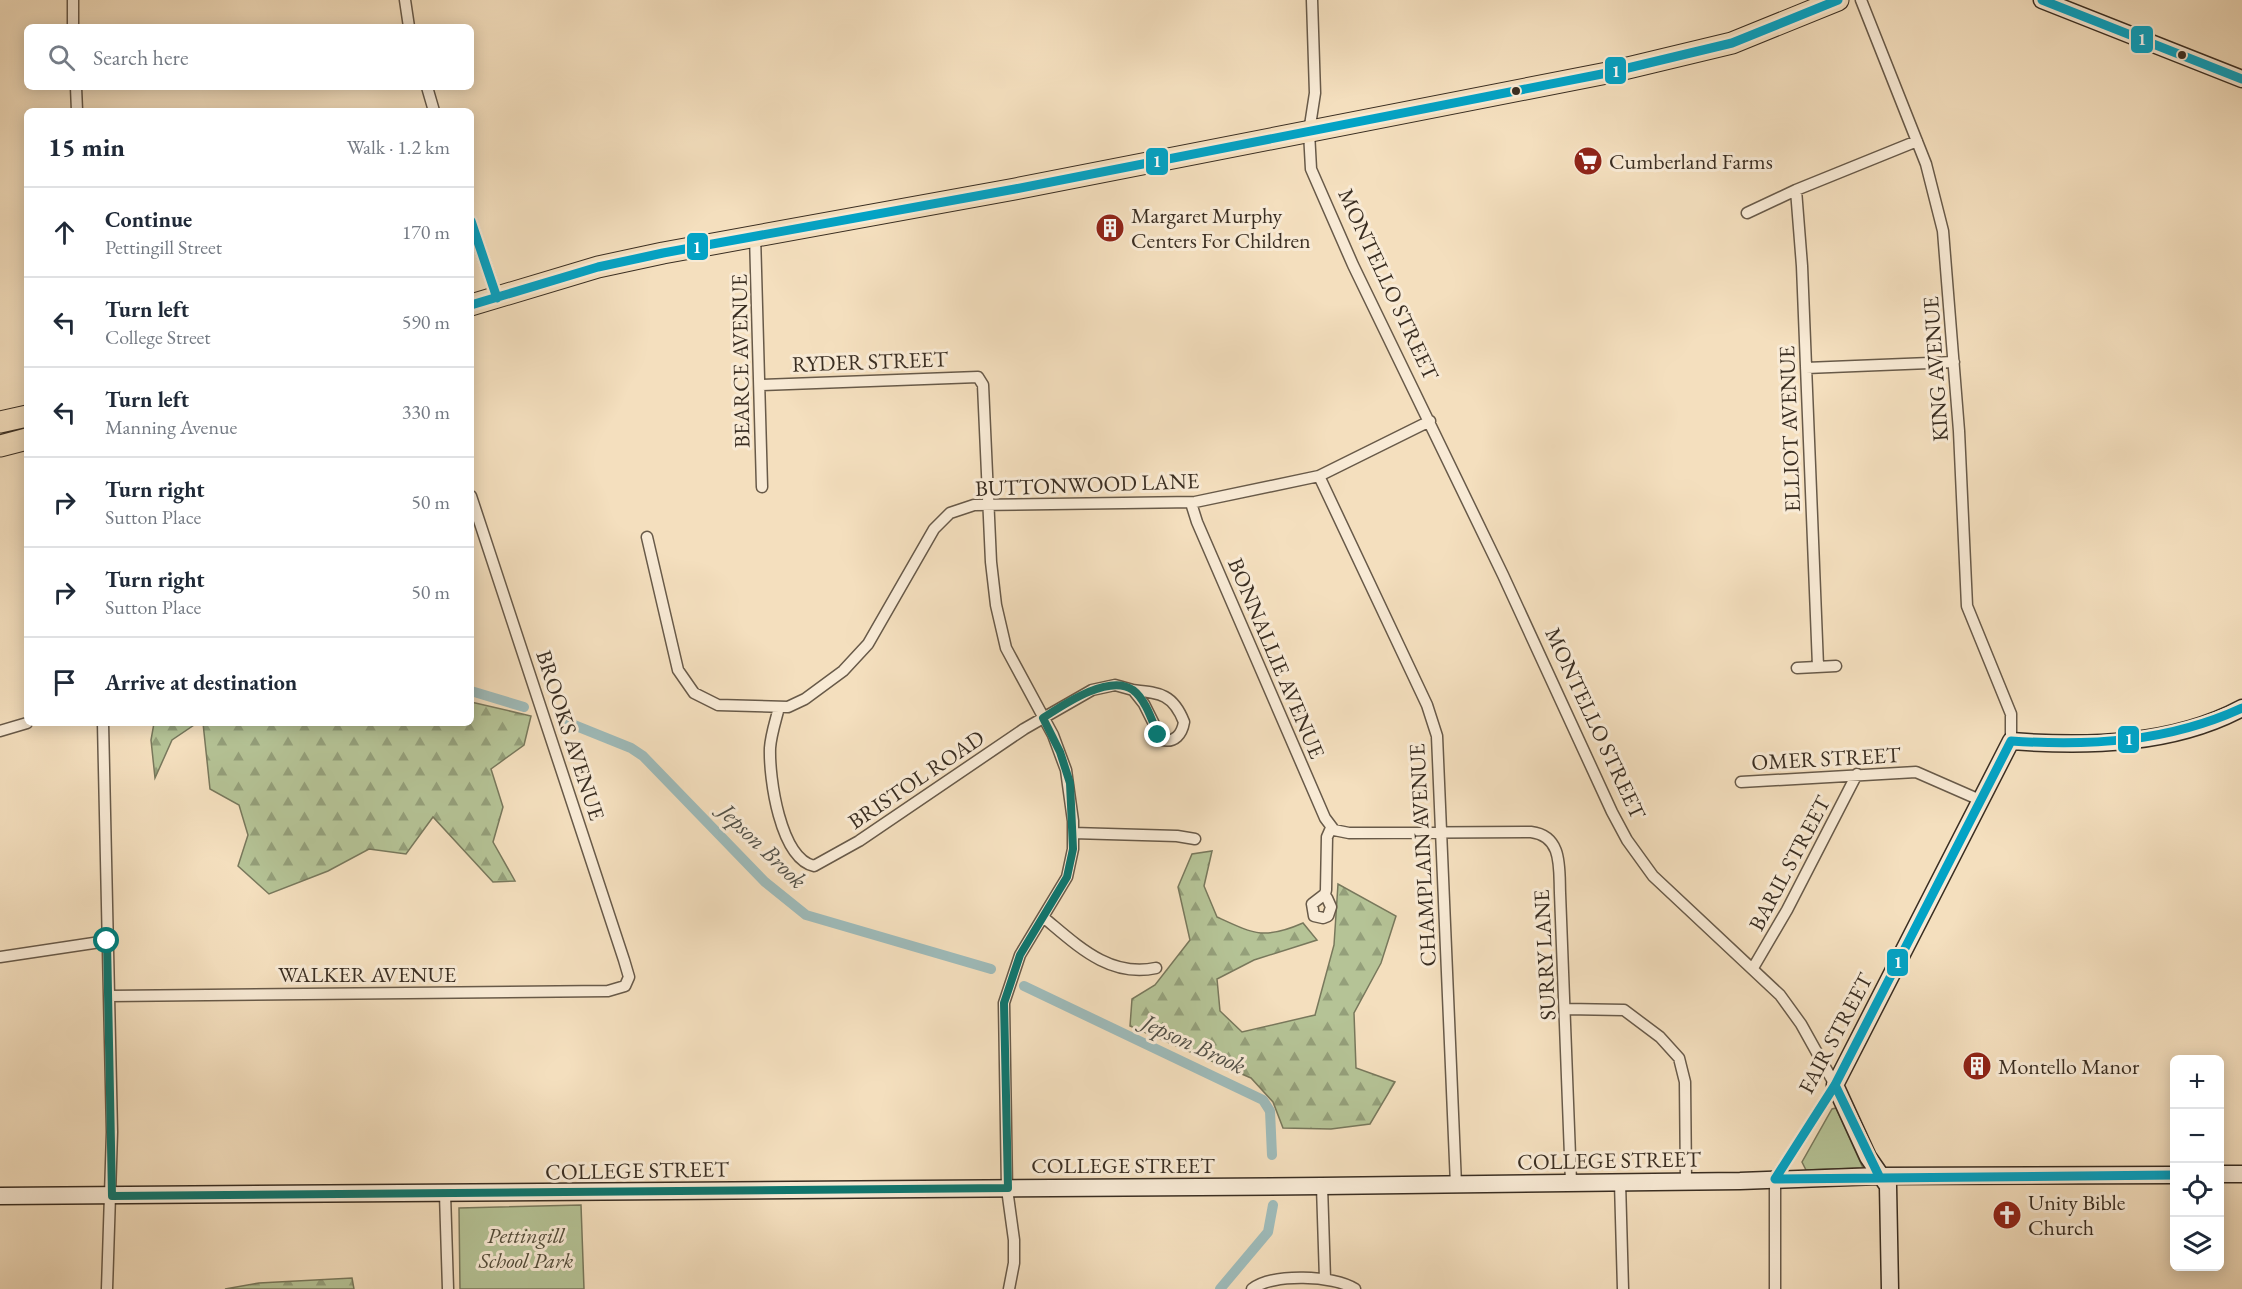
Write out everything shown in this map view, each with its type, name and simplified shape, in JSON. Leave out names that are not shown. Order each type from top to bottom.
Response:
[{"type":"highway","points":[[474,305],[598,267],[755,235],[1015,189],[1309,132],[1684,55],[1753,35],[1838,0]]},
{"type":"highway","points":[[0,422],[24,417]]},
{"type":"highway","points":[[0,446],[24,440]]},
{"type":"street","points":[[73,24],[74,0]]},
{"type":"street","points":[[405,0],[409,24]]},
{"type":"street","name":"MONTELLO STREET","points":[[1312,0],[1315,93],[1309,132],[1309,158],[1317,184],[1627,840],[1653,876],[1780,995],[1801,1024],[1836,1085],[1879,1176],[1888,1186],[1890,1289]]},
{"type":"street","name":"KING AVENUE","points":[[1861,0],[1917,141],[1944,231],[1954,362],[1967,606],[2011,714],[2011,741]]},
{"type":"street","points":[[2042,0],[2242,79]]},
{"type":"street","points":[[76,90],[77,108]]},
{"type":"street","points":[[428,90],[433,108]]},
{"type":"street","points":[[1747,213],[1796,190],[1917,141]]},
{"type":"street","name":"ELLIOT AVENUE","points":[[1796,190],[1818,666]]},
{"type":"street","points":[[474,230],[497,298]]},
{"type":"street","name":"BEARCE AVENUE","points":[[755,235],[761,384],[762,487]]},
{"type":"street","points":[[1806,368],[1954,362]]},
{"type":"street","name":"RYDER STREET","points":[[761,384],[980,378],[985,406],[989,505]]},
{"type":"street","name":"BUTTONWOOD LANE","points":[[779,707],[794,705],[824,687],[856,658],[880,626],[928,537],[943,519],[965,507],[1191,503],[1319,476],[1430,422]]},
{"type":"street","name":"CHAMPLAIN AVENUE","points":[[1319,476],[1434,724],[1438,746],[1456,1185]]},
{"type":"street","name":"BONNALLIE AVENUE","points":[[1191,503],[1197,522],[1271,694],[1331,828]]},
{"type":"street","name":"BROOKS AVENUE","points":[[474,505],[624,960],[629,977],[626,986]]},
{"type":"street","points":[[989,505],[996,605],[1006,648],[1060,752],[1070,783],[1073,833],[1067,877],[1020,955],[1004,1003],[1008,1188],[1014,1240],[1014,1263],[1009,1289]]},
{"type":"street","points":[[646,537],[678,670],[684,683],[694,693],[718,705],[779,707]]},
{"type":"street","points":[[1797,668],[1836,666]]},
{"type":"street","name":"BRISTOL ROAD","points":[[779,707],[770,750],[776,804],[795,851],[808,864],[822,864],[1043,718],[1100,688],[1115,686],[1167,696],[1184,722],[1179,735],[1171,741],[1162,740],[1141,699],[1133,690]]},
{"type":"street","points":[[2011,741],[2060,743],[2153,737],[2193,729],[2242,708]]},
{"type":"street","points":[[0,731],[24,724]]},
{"type":"street","points":[[103,726],[112,1196],[107,1289]]},
{"type":"street","name":"FAIR STREET","points":[[1775,1179],[1836,1085],[2011,741]]},
{"type":"street","name":"OMER STREET","points":[[1741,782],[1916,772],[1980,800]]},
{"type":"street","name":"BARIL STREET","points":[[1753,968],[1787,910],[1857,774]]},
{"type":"street","points":[[1327,898],[1331,912],[1323,918],[1314,916],[1312,904],[1325,894],[1326,890],[1327,837],[1331,828],[1337,832],[1349,833],[1442,832]]},
{"type":"street","name":"SURRY LANE","points":[[1442,832],[1531,832],[1550,838],[1558,858],[1566,1009],[1571,1182]]},
{"type":"street","points":[[1073,833],[1177,836],[1195,839]]},
{"type":"street","points":[[1043,917],[1096,959],[1132,971],[1156,968]]},
{"type":"street","points":[[0,957],[107,941]]},
{"type":"street","name":"WALKER AVENUE","points":[[109,996],[608,991],[626,986]]},
{"type":"street","points":[[1566,1009],[1624,1010],[1660,1038],[1679,1058],[1685,1082],[1686,1182]]},
{"type":"street","points":[[2224,1174],[2242,1174]]},
{"type":"street","name":"COLLEGE STREET","points":[[0,1196],[1456,1185],[1686,1182],[1879,1176],[2170,1175]]},
{"type":"street","points":[[1775,1179],[1775,1289]]},
{"type":"street","points":[[1620,1182],[1623,1289]]},
{"type":"street","points":[[1322,1186],[1325,1279]]},
{"type":"street","points":[[445,1194],[448,1289]]},
{"type":"street","points":[[1252,1289],[1270,1280],[1325,1279],[1343,1282],[1355,1289]]},
{"type":"green space","points":[[474,703],[531,716],[524,745],[491,769],[503,807],[493,842],[515,881],[493,882],[433,817],[406,854],[369,849],[328,871],[269,894],[238,866],[248,835],[239,805],[210,789],[203,726],[474,726]]},
{"type":"green space","points":[[153,726],[193,726],[172,740],[155,778],[151,740]]},
{"type":"green space","points":[[1212,851],[1204,886],[1217,917],[1259,933],[1278,932],[1303,923],[1317,940],[1254,960],[1217,979],[1220,1011],[1242,1032],[1315,1015],[1334,945],[1338,884],[1396,916],[1381,963],[1354,1013],[1356,1068],[1395,1082],[1370,1124],[1331,1129],[1283,1128],[1273,1102],[1251,1078],[1130,1026],[1132,999],[1155,985],[1190,940],[1178,887],[1192,854]]},
{"type":"green space","points":[[1836,1108],[1863,1168],[1806,1170],[1802,1162],[1832,1109]]},
{"type":"green space","name":"Pettingill School Park","points":[[581,1205],[584,1289],[460,1289],[459,1208]]},
{"type":"green space","points":[[352,1278],[354,1289],[225,1289],[259,1283]]},
{"type":"waterway","name":"Jepson Brook","points":[[474,692],[524,707]]},
{"type":"waterway","name":"Jepson Brook","points":[[564,721],[631,748],[643,756],[765,882],[806,915],[991,969]]},
{"type":"waterway","name":"Jepson Brook","points":[[1024,986],[1263,1100],[1270,1111],[1272,1155]]},
{"type":"waterway","name":"Jepson Brook","points":[[1220,1289],[1268,1232],[1273,1205]]},
{"type":"transit line","name":"1","points":[[474,304],[598,267],[663,253],[1015,189],[1607,73],[1732,43],[1838,0]]},
{"type":"transit line","name":"1","points":[[2042,0],[2242,79]]},
{"type":"transit line","name":"1","points":[[474,230],[497,298]]},
{"type":"transit line","name":"1","points":[[2011,741],[2100,742],[2158,735],[2186,728],[2242,708]]},
{"type":"transit line","name":"1","points":[[1775,1179],[1835,1085],[2011,741]]},
{"type":"transit line","name":"1","points":[[1835,1085],[1879,1176]]},
{"type":"transit line","name":"1","points":[[1775,1179],[2170,1175]]},
{"type":"place","name":"Cumberland Farms","points":[[1588,161]]},
{"type":"place","name":"Margaret Murphy Centers For Children","points":[[1110,228]]},
{"type":"place","name":"Montello Manor","points":[[1977,1066]]},
{"type":"place","name":"Unity Bible Church","points":[[2007,1215]]},
{"type":"route","points":[[107,941],[112,1196],[568,1194],[1008,1188],[1004,1003],[1020,955],[1028,939],[1057,898],[1067,877],[1073,849],[1070,783],[1053,735],[1043,718],[1062,705],[1092,690],[1108,686],[1129,688],[1141,699],[1158,735]]}]
